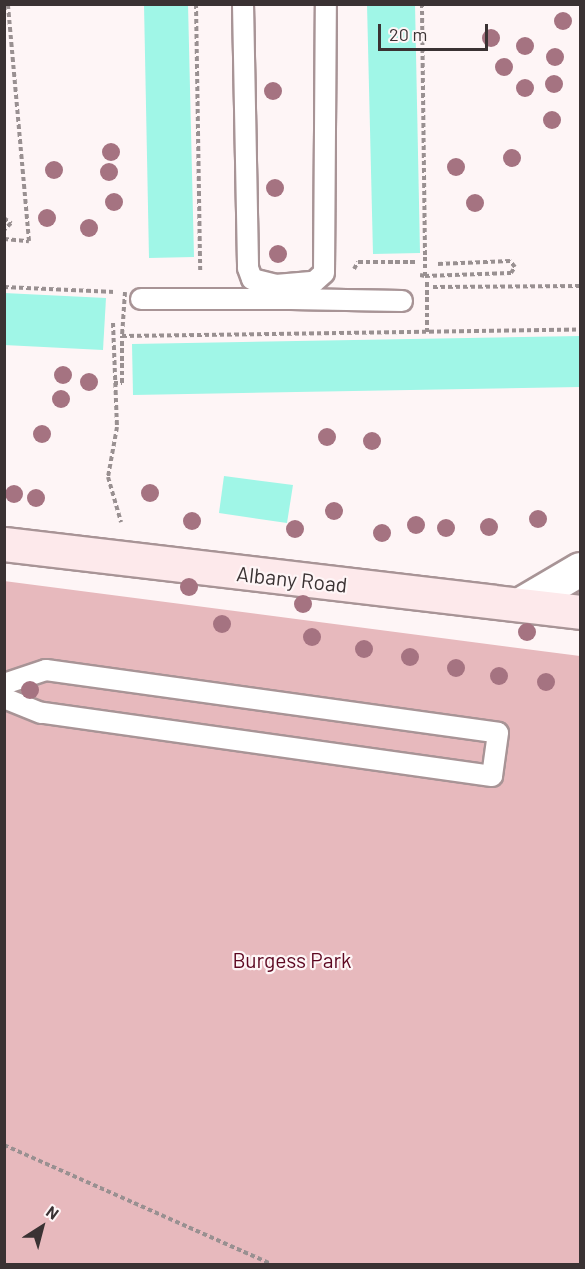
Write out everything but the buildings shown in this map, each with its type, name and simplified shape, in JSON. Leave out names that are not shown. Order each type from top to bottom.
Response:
[{"type":"main road","name":"Albany Road","points":[[4,544],[522,603],[580,612]]},
{"type":"street","points":[[522,603],[580,569]]},
{"type":"lane","points":[[243,4],[248,268],[260,283],[291,292],[314,282],[324,273],[326,4]]},
{"type":"lane","points":[[141,299],[291,292],[402,301]]},
{"type":"lane","points":[[4,684],[46,670],[498,733],[492,776],[40,712],[4,698]]},
{"type":"path","points":[[4,239],[29,241],[8,4]]},
{"type":"path","points":[[196,4],[198,270]]},
{"type":"path","points":[[422,4],[424,277],[427,332]]},
{"type":"path","points":[[4,217],[4,229]]},
{"type":"path","points":[[424,277],[511,273],[515,267],[510,261],[437,264]]},
{"type":"path","points":[[433,287],[580,286]]},
{"type":"path","points":[[4,287],[125,292],[122,383],[114,383]]},
{"type":"path","points":[[113,323],[117,427],[108,477],[124,529]]},
{"type":"path","points":[[122,336],[580,330]]},
{"type":"path","points":[[4,1145],[271,1264]]},
{"type":"green space","name":"Burgess Park","points":[[4,581],[580,656],[580,1264],[5,1264]]}]
